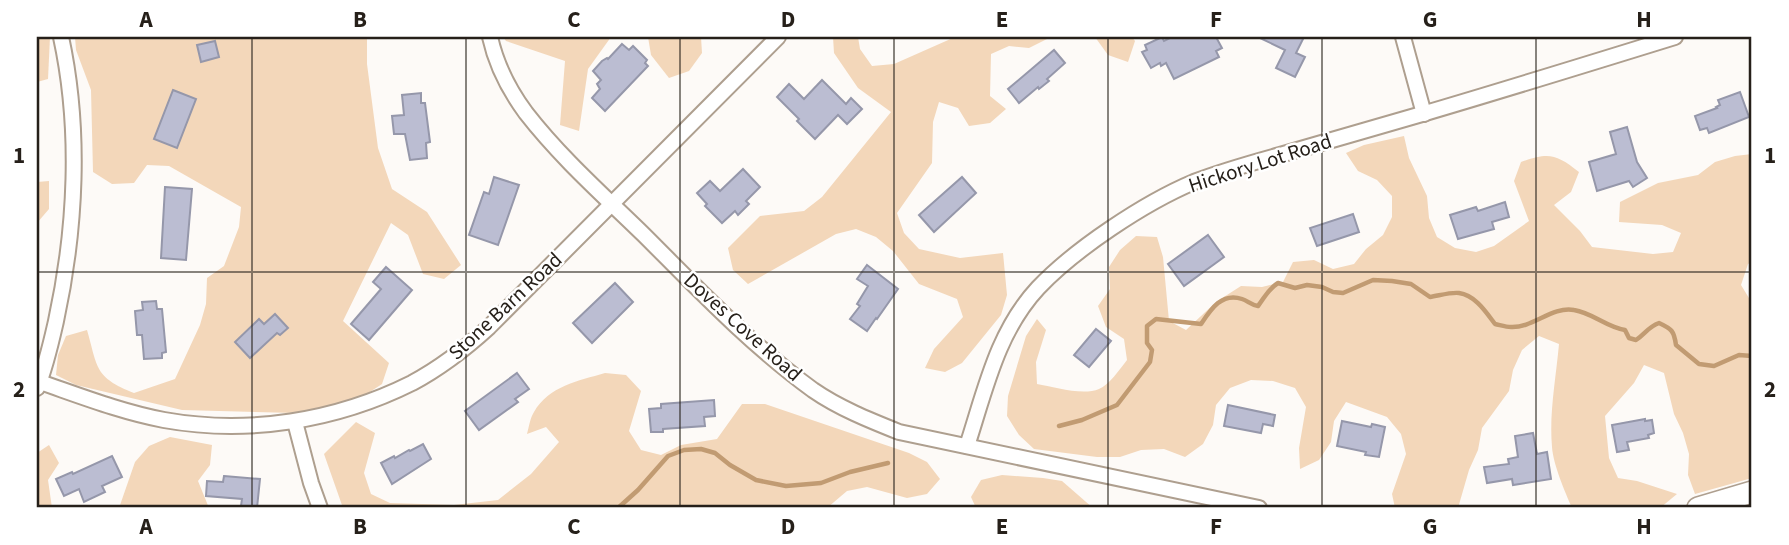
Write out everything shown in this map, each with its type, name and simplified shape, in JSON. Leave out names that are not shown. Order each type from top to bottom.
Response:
[{"type":"street","points":[[38,384],[63,287],[73,185],[72,121],[61,37]]},
{"type":"street","name":"Doves Cove Road","points":[[490,37],[506,83],[554,146],[738,328],[772,359],[815,391],[857,415],[898,432],[1259,508]]},
{"type":"street","name":"Stone Barn Road","points":[[38,384],[136,413],[186,424],[251,425],[295,422],[342,410],[413,382],[457,354],[489,327],[778,37]]},
{"type":"street","points":[[1403,37],[1424,114]]},
{"type":"street","name":"Hickory Lot Road","points":[[967,446],[998,351],[1014,319],[1037,289],[1066,262],[1147,206],[1207,177],[1675,37]]},
{"type":"street","points":[[295,422],[320,508]]},
{"type":"street","points":[[1698,508],[1752,492]]},
{"type":"shaded area","points":[[37,37],[50,37],[48,79],[37,82]]},
{"type":"shaded area","points":[[75,37],[367,37],[367,64],[378,148],[392,189],[427,212],[461,265],[444,279],[423,274],[408,235],[391,223],[343,321],[389,363],[382,384],[347,407],[296,413],[182,410],[76,385],[56,375],[58,355],[66,336],[87,330],[96,362],[111,382],[134,393],[175,379],[200,325],[206,304],[207,278],[224,266],[239,227],[241,207],[169,166],[147,165],[134,183],[112,184],[93,172],[91,90],[76,50]]},
{"type":"shaded area","points":[[503,37],[611,37],[588,69],[579,131],[560,125],[565,61],[506,41]]},
{"type":"shaded area","points":[[648,37],[701,37],[702,53],[689,71],[669,78],[651,55]]},
{"type":"shaded area","points":[[833,37],[858,37],[860,49],[872,66],[894,64],[955,37],[1051,37],[1029,48],[1009,46],[991,54],[990,96],[1006,109],[990,123],[969,126],[958,108],[939,102],[933,122],[932,163],[897,213],[904,233],[919,249],[960,258],[1003,253],[1007,295],[1001,315],[962,363],[945,372],[925,368],[934,349],[963,317],[957,299],[919,284],[893,251],[876,237],[856,229],[836,234],[748,284],[733,270],[728,248],[760,216],[804,211],[822,197],[891,112],[858,88],[834,53]]},
{"type":"shaded area","points":[[1095,37],[1132,37],[1135,41],[1128,62],[1108,55]]},
{"type":"shaded area","points":[[1404,136],[1409,158],[1427,196],[1429,218],[1437,237],[1455,248],[1476,252],[1494,246],[1529,221],[1514,181],[1521,162],[1552,156],[1579,172],[1571,192],[1554,205],[1592,247],[1653,254],[1673,252],[1681,233],[1662,225],[1619,222],[1620,202],[1658,183],[1698,175],[1715,162],[1752,154],[1752,262],[1748,264],[1741,285],[1752,303],[1752,478],[1695,494],[1688,475],[1689,454],[1674,414],[1664,373],[1644,365],[1634,383],[1605,416],[1609,458],[1618,478],[1677,494],[1660,508],[1572,508],[1557,470],[1552,447],[1552,408],[1559,344],[1539,336],[1522,350],[1513,370],[1509,391],[1482,428],[1478,450],[1458,508],[1395,508],[1392,494],[1406,454],[1401,434],[1387,417],[1346,402],[1334,421],[1331,442],[1319,460],[1300,469],[1299,448],[1306,407],[1295,388],[1273,381],[1251,380],[1230,388],[1216,405],[1213,425],[1203,444],[1185,457],[1164,449],[1141,450],[1120,457],[1097,457],[1034,449],[1019,435],[1007,416],[1008,396],[1026,336],[1037,319],[1046,330],[1036,362],[1037,384],[1092,391],[1107,384],[1127,360],[1124,339],[1106,327],[1098,306],[1110,289],[1109,267],[1120,250],[1136,236],[1157,237],[1163,257],[1169,321],[1186,330],[1216,302],[1241,286],[1262,287],[1283,282],[1293,262],[1314,260],[1333,269],[1354,264],[1366,249],[1383,235],[1392,217],[1392,196],[1377,180],[1358,171],[1346,153],[1364,145]]},
{"type":"shaded area","points":[[49,181],[49,209],[37,223],[37,182]]},
{"type":"shaded area","points":[[605,373],[626,375],[641,391],[629,431],[641,450],[661,455],[681,445],[717,439],[742,404],[765,404],[909,453],[927,462],[940,479],[927,494],[907,498],[867,487],[847,491],[827,508],[343,508],[324,454],[356,422],[375,433],[364,473],[371,494],[390,503],[454,505],[498,500],[531,474],[559,442],[546,427],[527,434],[540,403],[556,390]]},
{"type":"shaded area","points":[[170,437],[212,445],[210,465],[198,481],[209,508],[119,508],[135,462],[149,446]]},
{"type":"shaded area","points":[[49,445],[59,463],[48,480],[52,508],[37,508],[37,453]]},
{"type":"shaded area","points":[[1002,475],[1062,481],[1093,508],[976,508],[971,497],[981,480]]},
{"type":"building","points":[[1162,37],[1164,41],[1172,37],[1216,37],[1222,48],[1216,51],[1219,57],[1174,79],[1166,63],[1151,68],[1142,52],[1147,50],[1145,45]]},
{"type":"building","points":[[1258,37],[1304,37],[1296,53],[1305,57],[1295,77],[1276,68],[1285,50]]},
{"type":"building","points":[[215,41],[219,57],[201,62],[197,45]]},
{"type":"building","points":[[622,44],[629,50],[633,46],[647,60],[645,63],[648,66],[605,111],[592,98],[600,89],[597,84],[601,80],[593,71]]},
{"type":"building","points":[[1054,50],[1065,63],[1047,79],[1049,81],[1019,103],[1008,89]]},
{"type":"building","points":[[822,80],[846,104],[851,98],[862,109],[847,124],[838,115],[815,139],[777,97],[789,84],[804,99]]},
{"type":"building","points":[[173,90],[196,99],[177,148],[154,139]]},
{"type":"building","points":[[1740,92],[1749,117],[1709,133],[1707,128],[1700,130],[1695,116],[1717,108],[1720,105],[1718,100]]},
{"type":"building","points":[[421,93],[421,103],[425,103],[430,142],[426,143],[427,158],[410,160],[405,134],[394,134],[392,116],[404,115],[402,95]]},
{"type":"building","points":[[1627,127],[1637,162],[1647,178],[1633,187],[1629,181],[1597,191],[1589,162],[1616,154],[1610,132]]},
{"type":"building","points":[[743,169],[760,187],[746,201],[749,204],[738,215],[735,211],[722,223],[705,206],[707,204],[697,193],[710,181],[720,191]]},
{"type":"building","points":[[494,177],[519,185],[498,245],[469,235],[484,192],[489,194]]},
{"type":"building","points":[[962,177],[976,193],[934,232],[919,215]]},
{"type":"building","points":[[165,187],[192,189],[186,260],[161,258]]},
{"type":"building","points":[[1505,202],[1509,217],[1492,222],[1494,229],[1458,239],[1450,215],[1476,207],[1478,211]]},
{"type":"building","points":[[1353,214],[1359,232],[1317,246],[1310,228]]},
{"type":"building","points":[[1208,235],[1224,257],[1184,286],[1168,264]]},
{"type":"building","points":[[867,265],[898,289],[867,331],[850,319],[860,306],[857,304],[868,286],[857,279]]},
{"type":"building","points":[[386,267],[412,290],[369,340],[351,324],[381,289],[373,282]]},
{"type":"building","points":[[615,283],[633,302],[592,343],[573,323]]},
{"type":"building","points":[[156,301],[157,309],[162,309],[166,352],[162,353],[162,358],[144,359],[142,335],[137,335],[135,311],[143,310],[142,302]]},
{"type":"building","points":[[275,314],[288,328],[280,335],[277,333],[250,358],[235,342],[259,319],[264,324]]},
{"type":"building","points":[[1096,329],[1111,341],[1089,367],[1074,355]]},
{"type":"building","points":[[517,373],[529,389],[515,399],[518,402],[479,430],[465,411]]},
{"type":"building","points":[[714,400],[715,416],[704,417],[705,426],[651,432],[649,409],[661,408],[661,404]]},
{"type":"building","points":[[1228,405],[1275,415],[1273,426],[1263,424],[1261,433],[1224,426]]},
{"type":"building","points":[[1652,420],[1654,433],[1648,435],[1649,438],[1627,442],[1629,450],[1617,452],[1612,425]]},
{"type":"building","points":[[1342,421],[1385,427],[1379,457],[1337,446]]},
{"type":"building","points":[[1533,433],[1537,454],[1547,452],[1551,479],[1513,485],[1512,479],[1487,483],[1484,467],[1509,464],[1508,459],[1518,457],[1515,436]]},
{"type":"building","points":[[423,444],[431,459],[392,484],[381,463]]},
{"type":"building","points":[[112,456],[122,477],[102,486],[105,492],[84,502],[79,489],[64,496],[56,479]]},
{"type":"building","points":[[224,476],[260,479],[257,508],[241,506],[242,499],[206,496],[207,481],[223,482]]},
{"type":"waterway","points":[[1059,426],[1082,420],[1117,405],[1150,362],[1152,350],[1147,343],[1147,326],[1156,319],[1201,324],[1218,303],[1229,298],[1235,297],[1258,306],[1278,283],[1295,288],[1307,285],[1322,287],[1343,293],[1373,280],[1392,281],[1411,284],[1430,297],[1452,293],[1465,294],[1480,305],[1495,324],[1519,326],[1558,311],[1574,310],[1625,330],[1629,338],[1636,340],[1659,323],[1672,331],[1676,345],[1699,364],[1714,366],[1739,355],[1752,356]]},
{"type":"waterway","points":[[618,508],[668,456],[684,450],[701,449],[715,453],[756,480],[786,486],[821,483],[850,472],[888,463]]}]
